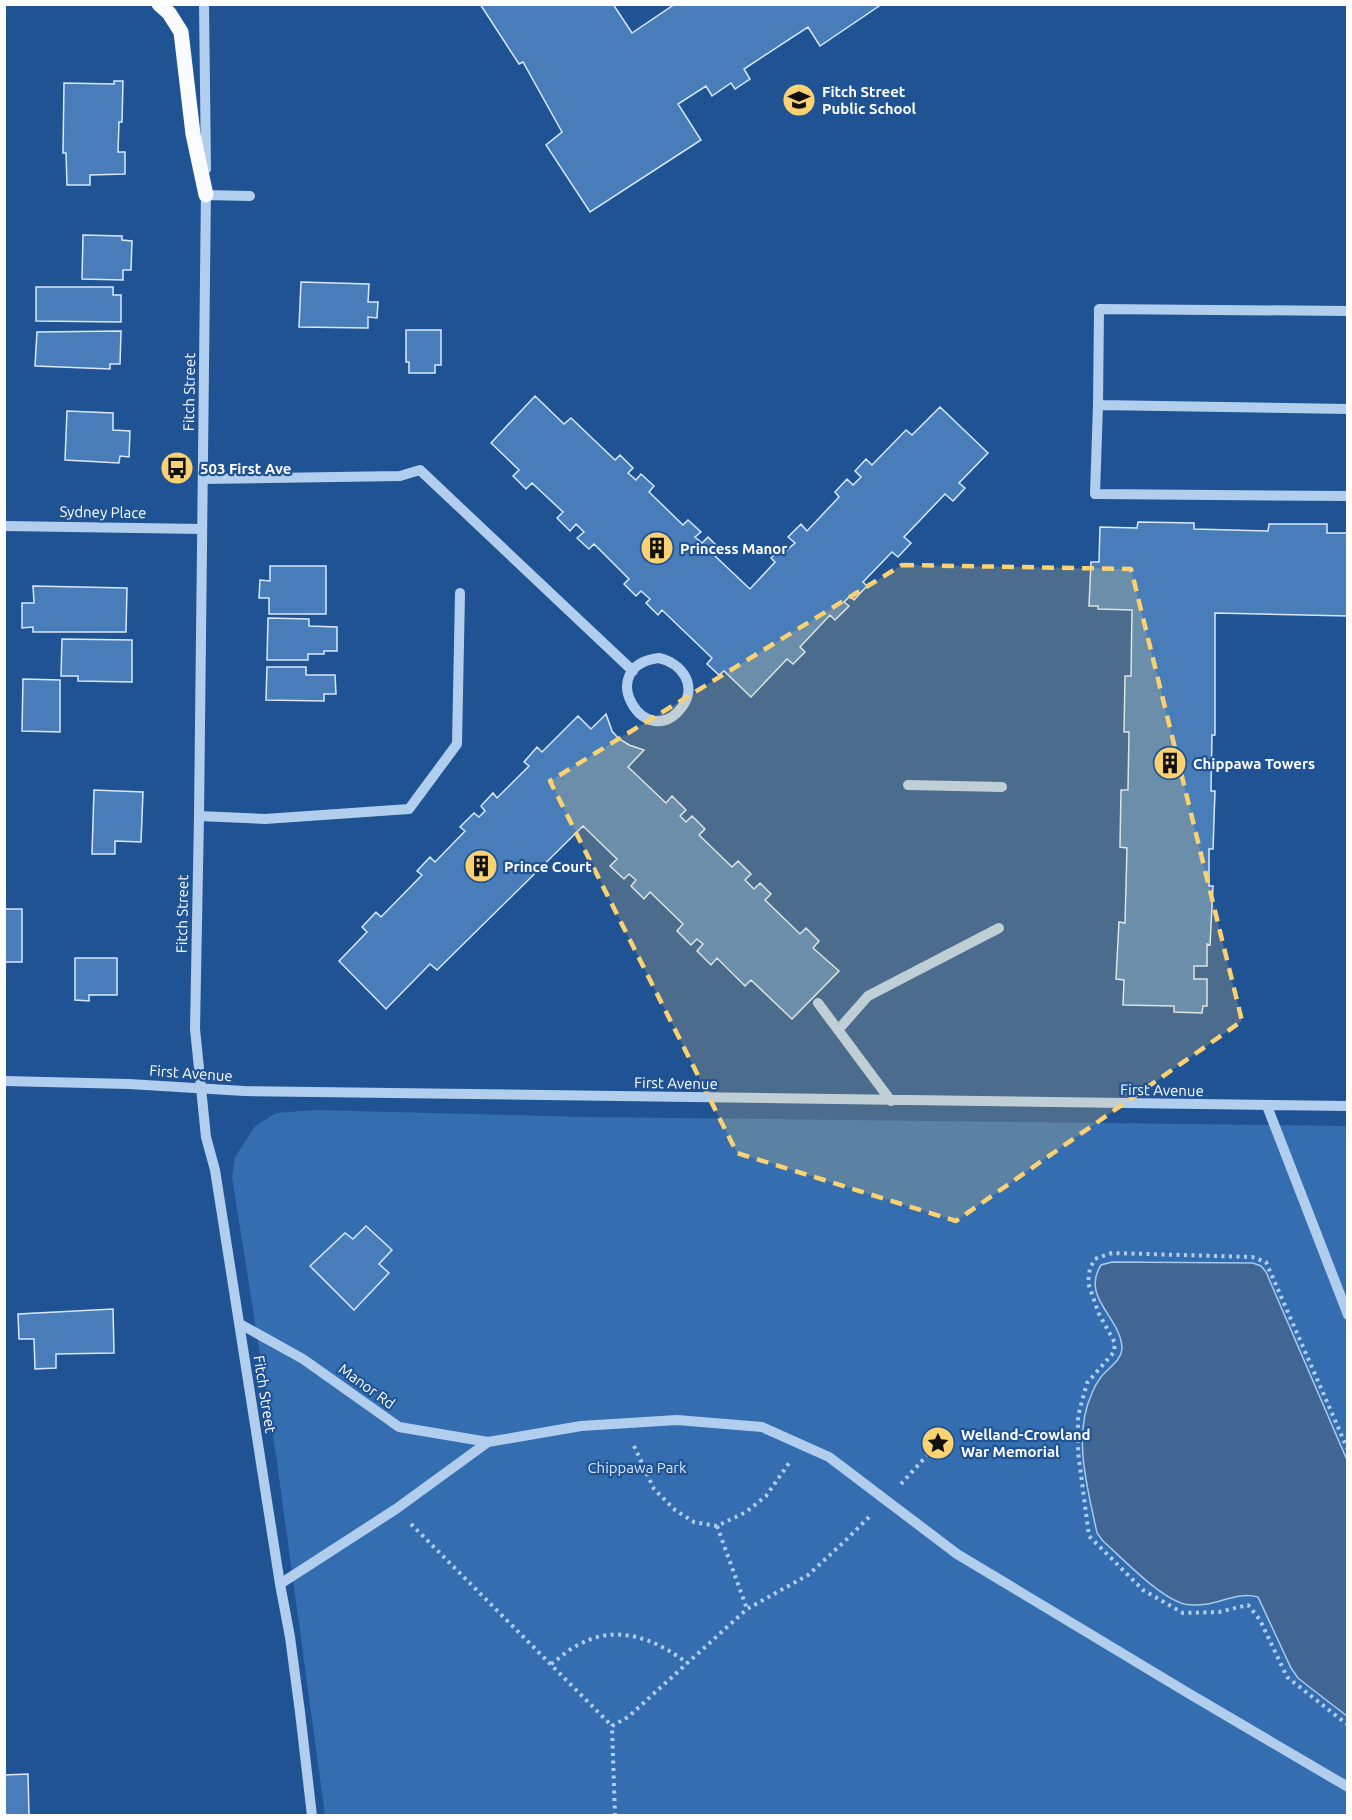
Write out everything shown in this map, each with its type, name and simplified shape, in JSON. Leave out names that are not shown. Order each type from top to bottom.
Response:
[{"type":"main road","points":[[159,4],[181,32],[193,134],[206,195]]},
{"type":"street","name":"Fitch Street","points":[[204,4],[206,195],[195,1029],[207,1137],[215,1170],[290,1637],[312,1815]]},
{"type":"street","points":[[206,195],[250,196]]},
{"type":"street","points":[[1347,311],[1099,309],[1095,494],[1347,496]]},
{"type":"street","points":[[1098,405],[1347,409]]},
{"type":"street","points":[[203,479],[400,476],[420,470],[633,671]]},
{"type":"street","name":"Sydney Place","points":[[4,526],[202,529]]},
{"type":"street","points":[[199,816],[265,819],[409,809],[457,744],[460,593]]},
{"type":"street","points":[[659,658],[678,665],[688,683],[688,693],[685,703],[676,716],[662,720],[651,719],[642,716],[634,709],[627,690],[628,680],[633,671],[640,664],[659,658]]},
{"type":"street","points":[[908,785],[1002,787]]},
{"type":"street","points":[[838,1030],[868,996],[999,928]]},
{"type":"street","points":[[818,1003],[891,1101]]},
{"type":"street","name":"First Avenue","points":[[4,1081],[129,1084],[251,1092],[1347,1106]]},
{"type":"street","points":[[1267,1106],[1347,1315]]},
{"type":"street","name":"Manor Rd","points":[[240,1324],[303,1359],[399,1427],[488,1442]]},
{"type":"street","points":[[280,1584],[396,1509],[488,1442],[581,1426],[677,1420],[762,1427],[829,1457],[957,1554],[1347,1787]]},
{"type":"path","points":[[1347,1450],[1266,1262],[1252,1257],[1123,1254],[1112,1254],[1095,1259],[1090,1268],[1088,1283],[1099,1314],[1115,1343],[1114,1352],[1087,1383],[1078,1416],[1078,1452],[1089,1536],[1143,1590],[1183,1613],[1219,1611],[1248,1605],[1260,1620],[1287,1677],[1347,1725]]},
{"type":"path","points":[[624,1424],[654,1489],[675,1510],[694,1521],[717,1526],[746,1512],[766,1496],[801,1444]]},
{"type":"path","points":[[612,1726],[628,1717],[747,1609],[808,1575],[886,1500],[931,1450]]},
{"type":"path","points":[[396,1509],[612,1726],[615,1815]]},
{"type":"path","points":[[717,1526],[747,1609]]},
{"type":"path","points":[[550,1664],[585,1641],[624,1634],[648,1640],[670,1650],[687,1663]]},
{"type":"highlighted area","points":[[902,565],[1131,569],[1242,1021],[956,1221],[737,1153],[550,781]]},
{"type":"green space","name":"Chippawa Park","points":[[316,1110],[587,1117],[1347,1126],[1347,1815],[325,1815],[277,1462],[232,1177],[235,1157],[255,1126],[276,1113]]},
{"type":"shaded area","points":[[1112,1262],[1253,1263],[1261,1266],[1266,1272],[1347,1460],[1347,1716],[1298,1678],[1291,1668],[1258,1597],[1245,1596],[1207,1604],[1184,1604],[1153,1586],[1097,1533],[1086,1481],[1082,1445],[1086,1410],[1095,1387],[1101,1377],[1117,1361],[1122,1349],[1116,1327],[1098,1298],[1095,1288],[1096,1277],[1101,1265]]},
{"type":"building","points":[[480,4],[613,4],[632,33],[675,4],[882,4],[820,46],[808,27],[744,69],[750,79],[735,89],[731,83],[712,96],[706,86],[678,104],[701,140],[590,212],[546,145],[562,132],[523,62],[519,64]]},
{"type":"building","points":[[114,81],[123,81],[122,122],[119,122],[118,152],[125,152],[125,174],[90,175],[90,185],[67,185],[66,153],[63,153],[64,83],[114,84]]},
{"type":"building","points":[[83,235],[122,236],[122,240],[132,241],[131,270],[123,270],[123,280],[82,279]]},
{"type":"building","points":[[301,282],[369,284],[368,302],[378,302],[377,318],[368,317],[368,328],[299,327]]},
{"type":"building","points":[[36,287],[113,287],[113,295],[121,295],[121,322],[36,321]]},
{"type":"building","points":[[406,330],[441,330],[441,365],[435,365],[435,373],[409,373],[409,362],[406,362]]},
{"type":"building","points":[[121,331],[120,364],[110,364],[110,369],[35,366],[37,332]]},
{"type":"building","name":"Princess Manor","points":[[535,396],[564,424],[571,418],[615,460],[620,455],[633,468],[628,473],[636,480],[641,474],[654,486],[649,492],[683,525],[688,520],[701,532],[695,537],[702,543],[708,537],[721,550],[715,556],[750,589],[775,562],[771,558],[783,546],[787,550],[795,543],[788,537],[801,524],[807,531],[839,497],[835,492],[847,479],[853,485],[861,477],[855,471],[866,459],[872,465],[906,430],[912,435],[940,407],[988,453],[959,483],[965,488],[953,501],[945,494],[904,537],[911,543],[898,557],[892,552],[863,582],[867,586],[854,600],[850,596],[844,602],[849,606],[835,620],[830,615],[800,647],[805,652],[793,664],[787,659],[751,697],[724,671],[719,675],[707,664],[712,658],[662,610],[658,615],[646,603],[650,599],[641,591],[636,596],[624,584],[629,579],[594,544],[589,549],[577,538],[584,532],[576,524],[570,531],[557,518],[563,512],[532,483],[526,489],[513,476],[519,470],[491,443]]},
{"type":"building","points":[[67,411],[113,413],[113,430],[130,431],[129,457],[120,456],[119,463],[65,460]]},
{"type":"building","name":"Chippawa Towers","points":[[1138,522],[1194,523],[1194,529],[1268,531],[1269,524],[1327,524],[1327,533],[1348,533],[1348,616],[1215,613],[1215,735],[1212,735],[1211,791],[1215,791],[1213,849],[1209,849],[1209,886],[1213,886],[1210,945],[1207,944],[1207,966],[1194,966],[1194,979],[1207,979],[1207,1006],[1203,1006],[1202,1013],[1174,1012],[1174,1006],[1123,1005],[1124,980],[1116,979],[1119,922],[1125,923],[1127,848],[1120,847],[1121,790],[1128,790],[1129,732],[1124,732],[1125,676],[1131,676],[1132,610],[1098,609],[1098,606],[1089,606],[1091,562],[1099,562],[1100,527],[1137,528]]},
{"type":"building","points":[[270,566],[326,566],[326,614],[269,614],[269,598],[259,598],[260,580],[270,581]]},
{"type":"building","points":[[33,586],[127,588],[126,632],[33,632],[33,627],[22,628],[22,603],[34,603]]},
{"type":"building","points":[[268,618],[309,619],[309,626],[337,627],[337,651],[308,654],[308,660],[267,660]]},
{"type":"building","points":[[62,639],[132,640],[132,682],[78,681],[78,676],[61,676]]},
{"type":"building","points":[[267,667],[306,667],[306,675],[335,675],[336,694],[324,694],[324,701],[266,700]]},
{"type":"building","points":[[23,679],[60,680],[60,732],[22,731]]},
{"type":"building","name":"Prince Court","points":[[606,714],[612,731],[618,738],[644,750],[628,767],[666,803],[672,796],[686,810],[680,816],[686,822],[692,816],[705,829],[699,835],[732,867],[738,861],[751,874],[745,880],[754,889],[760,883],[771,894],[765,900],[800,934],[806,928],[819,941],[813,948],[839,971],[792,1019],[751,980],[745,986],[717,958],[711,965],[697,951],[703,944],[697,939],[691,945],[677,931],[683,924],[650,892],[644,899],[631,886],[636,880],[629,874],[624,879],[610,866],[617,859],[583,826],[437,970],[430,964],[386,1009],[339,961],[367,932],[362,927],[376,912],[381,917],[422,875],[417,871],[430,857],[435,862],[465,831],[460,827],[474,813],[479,817],[485,811],[481,806],[493,793],[497,798],[529,766],[524,762],[537,747],[542,752],[578,716],[591,729]]},
{"type":"building","points":[[94,790],[143,792],[141,842],[115,841],[115,854],[92,854]]},
{"type":"building","points":[[4,909],[22,909],[22,962],[4,962]]},
{"type":"building","points":[[75,958],[117,958],[117,995],[89,995],[89,1001],[75,1000]]},
{"type":"building","points":[[366,1226],[392,1250],[379,1264],[389,1273],[354,1310],[310,1266],[345,1233],[353,1239]]},
{"type":"building","points":[[113,1309],[114,1353],[56,1354],[56,1368],[35,1369],[34,1339],[19,1339],[18,1314]]},
{"type":"building","points":[[28,1774],[29,1816],[4,1816],[4,1775]]},
{"type":"place","name":"Fitch Street Public School","points":[[799,100]]},
{"type":"place","name":"503 First Ave","points":[[177,468]]},
{"type":"place","name":"Princess Manor","points":[[657,548]]},
{"type":"place","name":"Chippawa Towers","points":[[1170,763]]},
{"type":"place","name":"Prince Court","points":[[481,866]]},
{"type":"place","name":"Welland-Crowland War Memorial","points":[[938,1443]]}]
